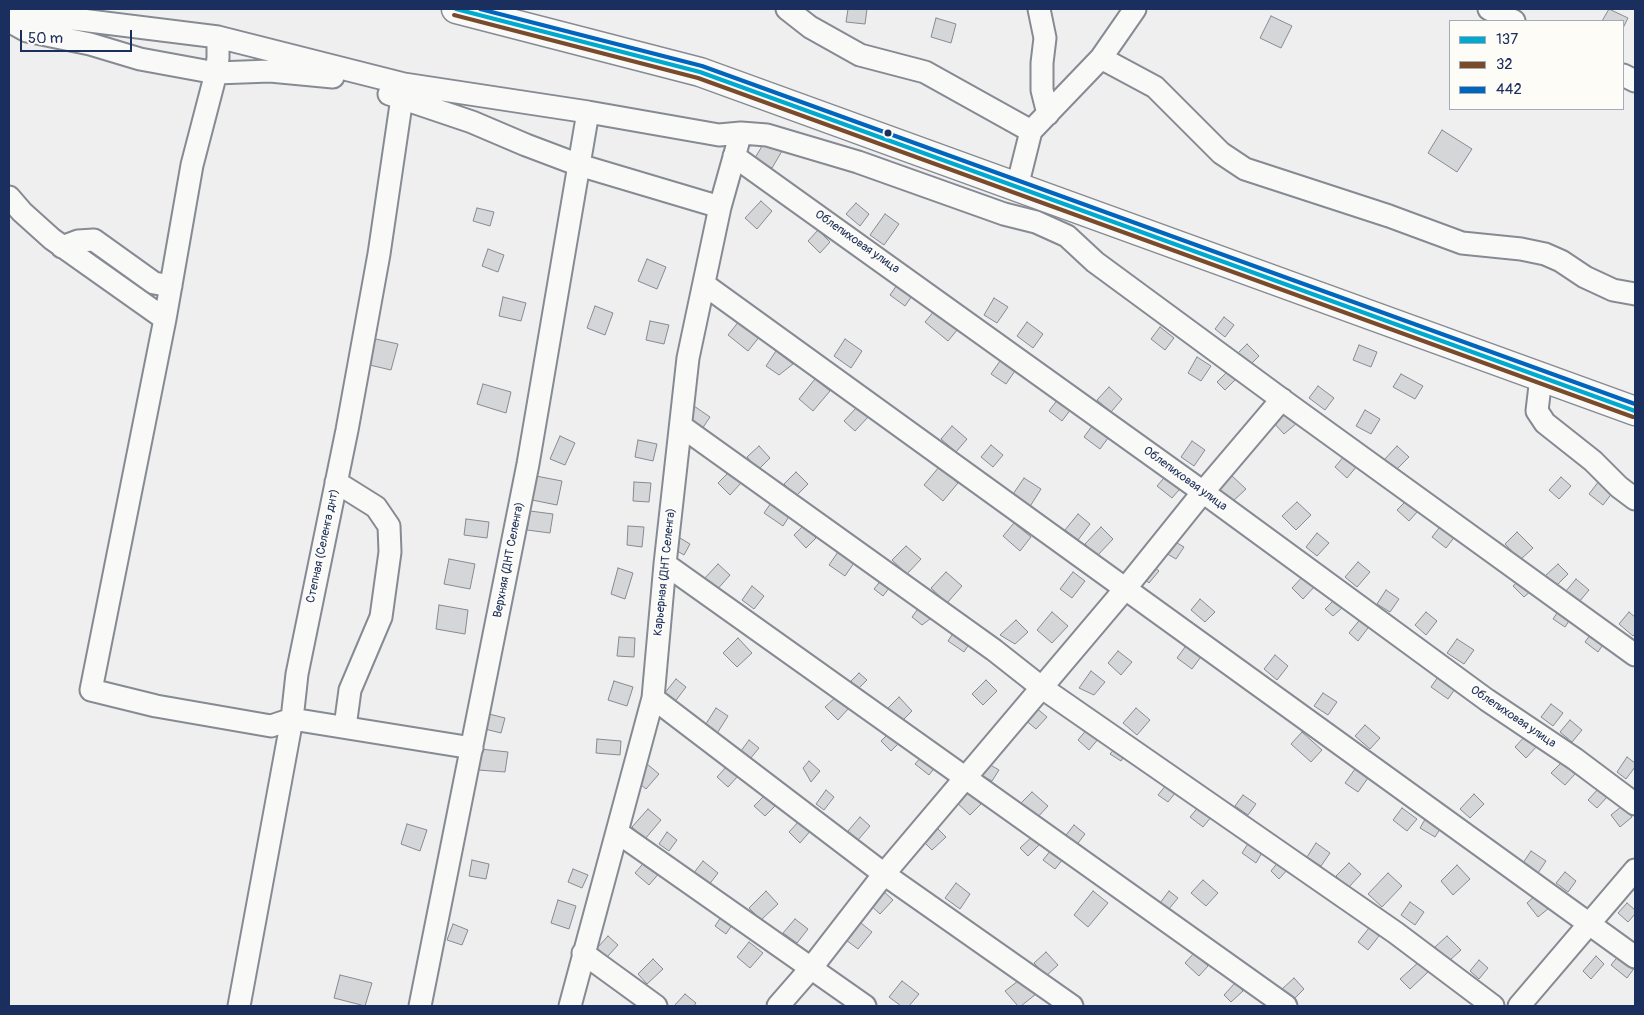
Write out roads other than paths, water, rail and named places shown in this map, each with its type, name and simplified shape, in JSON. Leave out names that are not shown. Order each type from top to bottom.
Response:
[{"type":"main road","points":[[456,9],[700,72],[1635,411]]},
{"type":"street","points":[[787,9],[810,27],[860,55],[925,72],[1031,131]]},
{"type":"street","points":[[1039,9],[1045,38],[1042,90],[1048,114]]},
{"type":"street","points":[[980,205],[1012,185],[1031,131],[1101,58],[1135,9]]},
{"type":"street","points":[[1490,9],[1512,20]]},
{"type":"street","points":[[9,11],[218,37],[402,91],[526,145],[579,165],[720,207]]},
{"type":"street","points":[[9,21],[27,31],[90,44],[140,59],[216,73],[270,71],[329,76],[402,91],[588,112],[718,135],[741,133],[767,135],[858,162],[1004,214],[1036,222],[1066,236],[1095,262],[1635,655]]},
{"type":"street","points":[[218,37],[216,73],[192,165],[165,319],[90,690],[156,706],[271,726],[292,718],[472,748]]},
{"type":"street","points":[[1101,58],[1155,87],[1221,153],[1245,169],[1389,216],[1462,243],[1521,249],[1545,254],[1561,261],[1585,277],[1613,290],[1635,294]]},
{"type":"street","name":"Степная (Селенга днт)","points":[[239,1006],[292,718],[297,674],[379,254],[402,91]]},
{"type":"street","name":"Верхняя (ДНТ Селенга)","points":[[420,1006],[528,464],[588,112]]},
{"type":"street","name":"Карьерная (ДНТ Селенга)","points":[[570,1006],[653,698],[665,564],[688,358],[720,207],[741,133]]},
{"type":"street","name":"Облепиховая улица","points":[[734,156],[1203,492],[1487,700],[1575,759],[1635,804]]},
{"type":"street","points":[[9,197],[22,212],[62,247],[165,319]]},
{"type":"street","points":[[62,247],[78,240],[94,240],[154,283],[171,286]]},
{"type":"street","points":[[705,285],[1635,957]]},
{"type":"street","points":[[1541,377],[1537,411],[1545,423],[1593,461],[1619,487],[1635,499]]},
{"type":"street","points":[[778,1006],[812,967],[884,874],[1282,399]]},
{"type":"street","points":[[681,426],[994,650],[1041,688],[1396,933],[1494,1006]]},
{"type":"street","points":[[336,482],[376,507],[389,526],[390,534],[390,552],[381,618],[350,690],[345,727]]},
{"type":"street","points":[[665,564],[1286,1006]]},
{"type":"street","points":[[653,698],[884,874],[1072,1006]]},
{"type":"street","points":[[617,832],[865,1006]]},
{"type":"street","points":[[1519,1006],[1635,870]]},
{"type":"street","points":[[583,953],[656,1006]]}]
